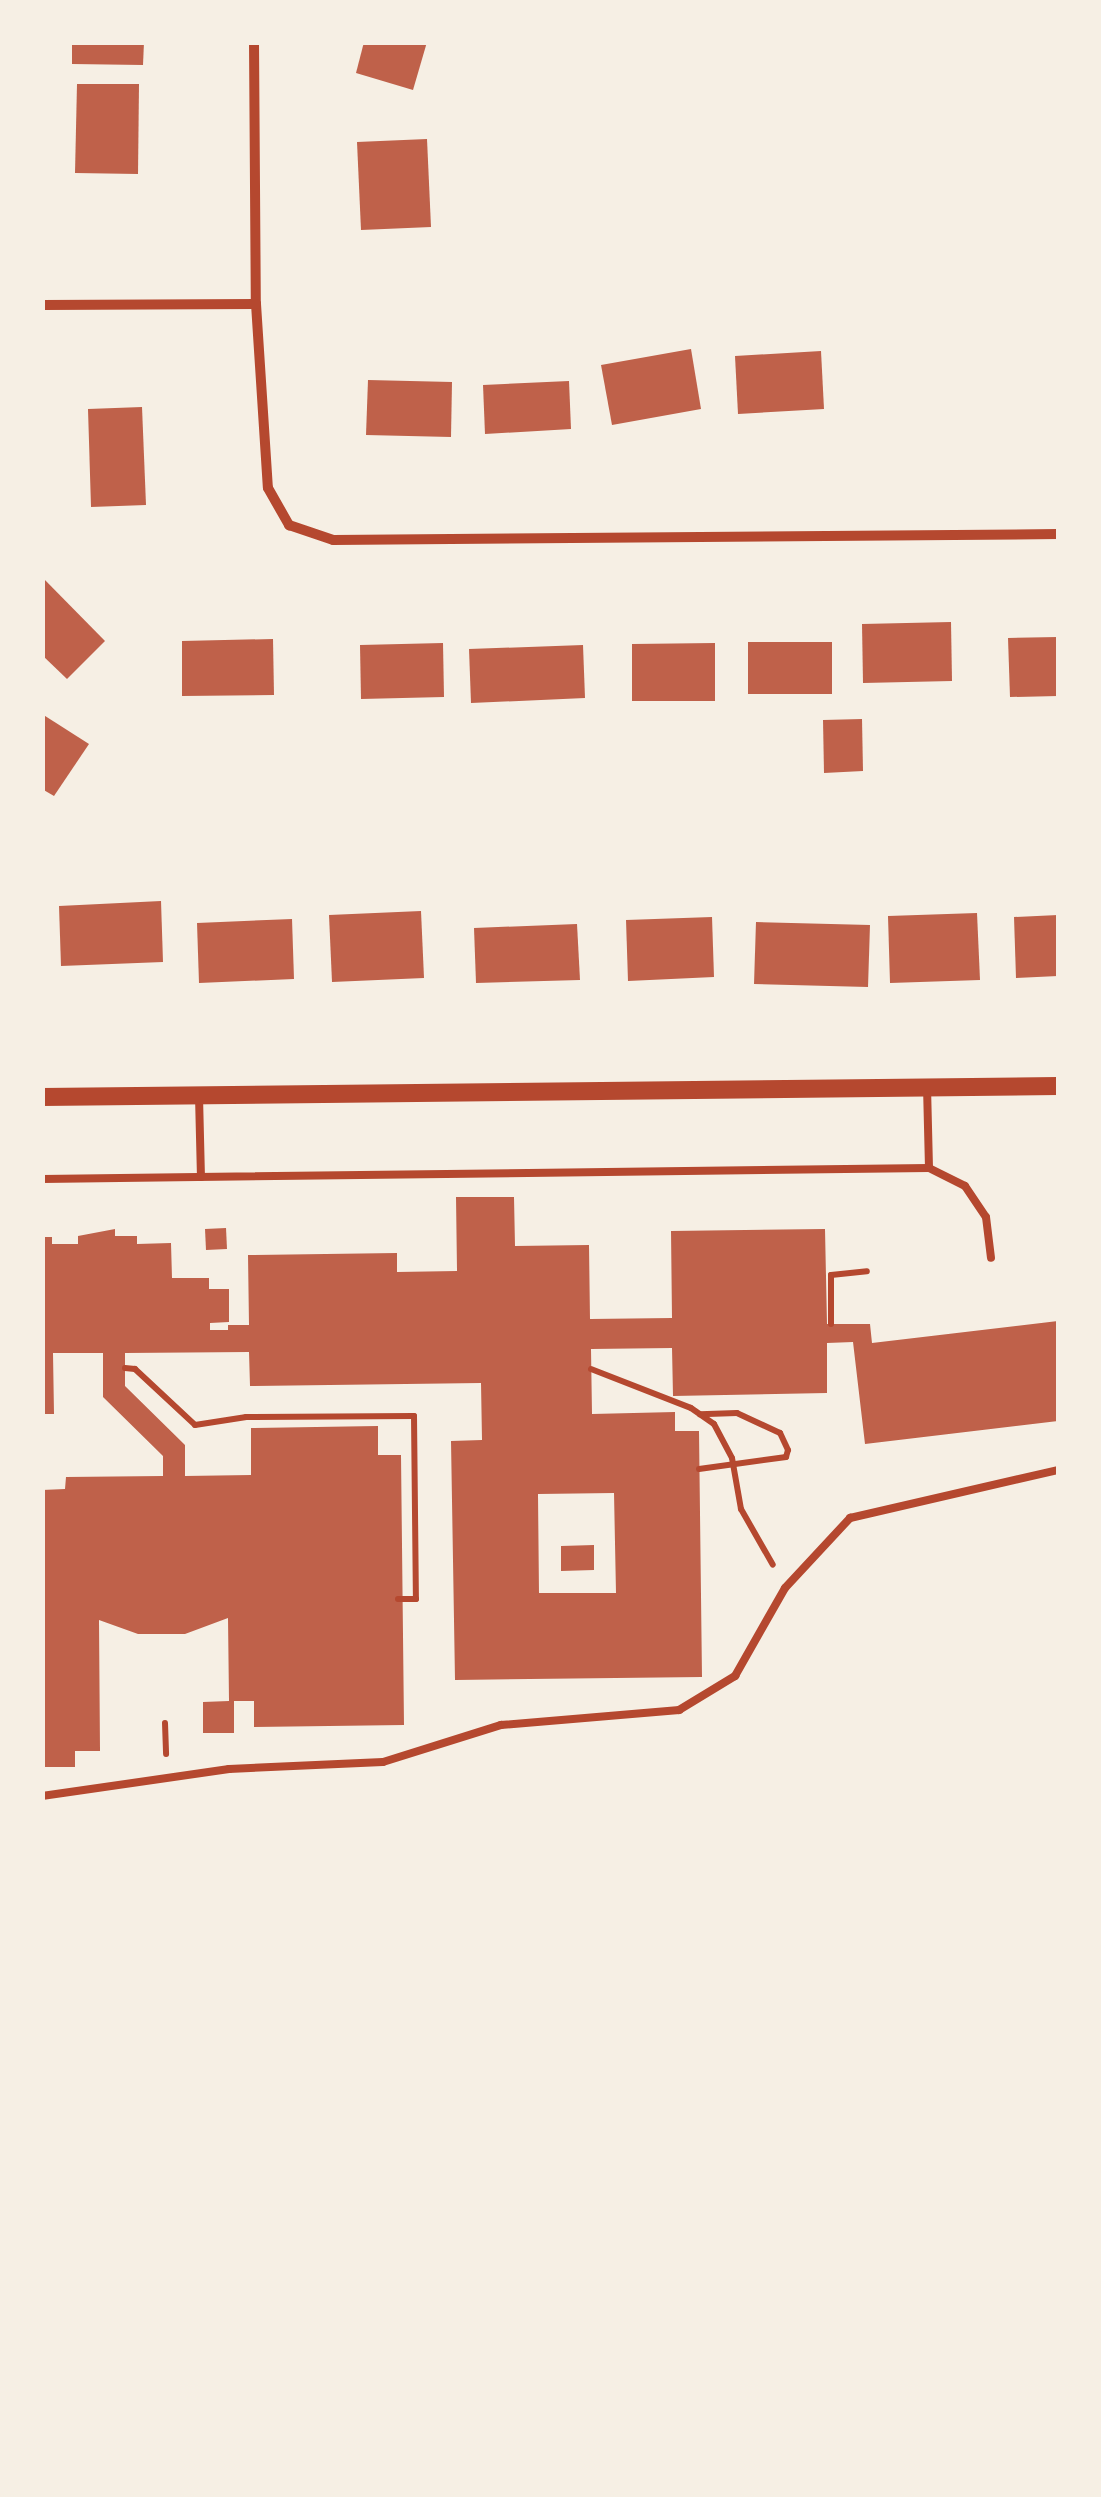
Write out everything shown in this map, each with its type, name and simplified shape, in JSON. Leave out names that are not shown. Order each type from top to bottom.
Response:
[{"type":"street","points":[[254,42],[256,304],[268,488],[289,524],[312,537],[1058,534]]},
{"type":"street","points":[[42,305],[256,304]]},
{"type":"street","points":[[42,1097],[1058,1086]]},
{"type":"lane","points":[[927,1088],[928,1168]]},
{"type":"lane","points":[[199,1096],[201,1177]]},
{"type":"lane","points":[[42,1179],[928,1168],[965,1186],[986,1216],[991,1258]]},
{"type":"lane","points":[[42,1796],[229,1769],[383,1762],[501,1725],[680,1710],[734,1676],[785,1588],[850,1518],[1058,1470]]},
{"type":"path","points":[[831,1324],[830,1275],[867,1271]]},
{"type":"path","points":[[125,1368],[135,1368],[195,1426],[246,1417],[414,1416],[416,1599],[398,1599]]},
{"type":"path","points":[[591,1368],[700,1414],[726,1441],[742,1509],[785,1588]]},
{"type":"path","points":[[699,1469],[786,1457],[785,1440],[725,1409],[700,1414]]},
{"type":"building","points":[[72,42],[144,42],[143,65],[72,64]]},
{"type":"building","points":[[364,42],[427,42],[413,90],[356,73]]},
{"type":"building","points":[[77,84],[139,84],[138,174],[75,173]]},
{"type":"building","points":[[427,139],[431,227],[361,230],[357,142]]},
{"type":"building","points":[[691,349],[701,409],[612,425],[601,365]]},
{"type":"building","points":[[821,351],[824,409],[738,414],[735,356]]},
{"type":"building","points":[[368,380],[452,382],[451,437],[366,435]]},
{"type":"building","points":[[569,381],[571,429],[485,434],[483,385]]},
{"type":"building","points":[[142,407],[146,505],[91,507],[88,409]]},
{"type":"building","points":[[42,577],[105,641],[67,679],[42,655]]},
{"type":"building","points":[[951,622],[952,681],[863,683],[862,624]]},
{"type":"building","points":[[1058,637],[1058,696],[1010,697],[1008,638]]},
{"type":"building","points":[[273,639],[274,695],[182,696],[182,641]]},
{"type":"building","points":[[748,642],[832,642],[832,694],[748,694]]},
{"type":"building","points":[[443,643],[444,697],[361,699],[360,645]]},
{"type":"building","points":[[715,643],[715,701],[632,701],[632,644]]},
{"type":"building","points":[[583,645],[585,698],[471,703],[469,649]]},
{"type":"building","points":[[42,714],[89,744],[54,796],[42,789]]},
{"type":"building","points":[[862,719],[863,771],[824,773],[823,720]]},
{"type":"building","points":[[161,901],[163,962],[61,966],[59,906]]},
{"type":"building","points":[[421,911],[424,978],[332,982],[329,915]]},
{"type":"building","points":[[977,913],[980,980],[890,983],[888,916]]},
{"type":"building","points":[[1058,915],[1058,976],[1016,978],[1014,917]]},
{"type":"building","points":[[712,917],[714,977],[628,981],[626,920]]},
{"type":"building","points":[[292,919],[294,979],[199,983],[197,923]]},
{"type":"building","points":[[756,922],[870,925],[868,987],[754,984]]},
{"type":"building","points":[[577,924],[580,980],[476,983],[474,928]]},
{"type":"building","points":[[456,1197],[514,1197],[515,1246],[589,1245],[590,1319],[672,1318],[671,1231],[825,1229],[827,1324],[870,1324],[872,1343],[1058,1321],[1058,1421],[865,1444],[853,1342],[827,1343],[827,1393],[673,1396],[672,1348],[591,1349],[592,1414],[675,1412],[675,1431],[699,1431],[702,1677],[455,1680],[451,1441],[482,1440],[481,1383],[250,1386],[249,1352],[125,1353],[125,1386],[185,1445],[185,1476],[251,1475],[251,1428],[378,1426],[378,1455],[401,1455],[404,1725],[254,1727],[254,1701],[234,1701],[234,1733],[203,1733],[203,1702],[229,1701],[228,1618],[185,1634],[138,1634],[99,1620],[100,1751],[75,1751],[75,1767],[42,1767],[42,1490],[65,1489],[66,1477],[163,1476],[163,1456],[103,1397],[103,1353],[53,1353],[54,1414],[42,1414],[42,1237],[52,1237],[52,1244],[78,1244],[78,1236],[115,1229],[115,1236],[137,1236],[137,1244],[171,1243],[172,1278],[209,1278],[209,1289],[229,1289],[229,1322],[210,1323],[210,1330],[249,1325],[248,1255],[397,1253],[397,1272],[457,1271]],"holes":[[[614,1493],[616,1593],[539,1593],[538,1494]]]},
{"type":"building","points":[[226,1228],[227,1249],[206,1250],[205,1229]]},
{"type":"building","points":[[594,1545],[594,1570],[561,1571],[561,1546]]}]
